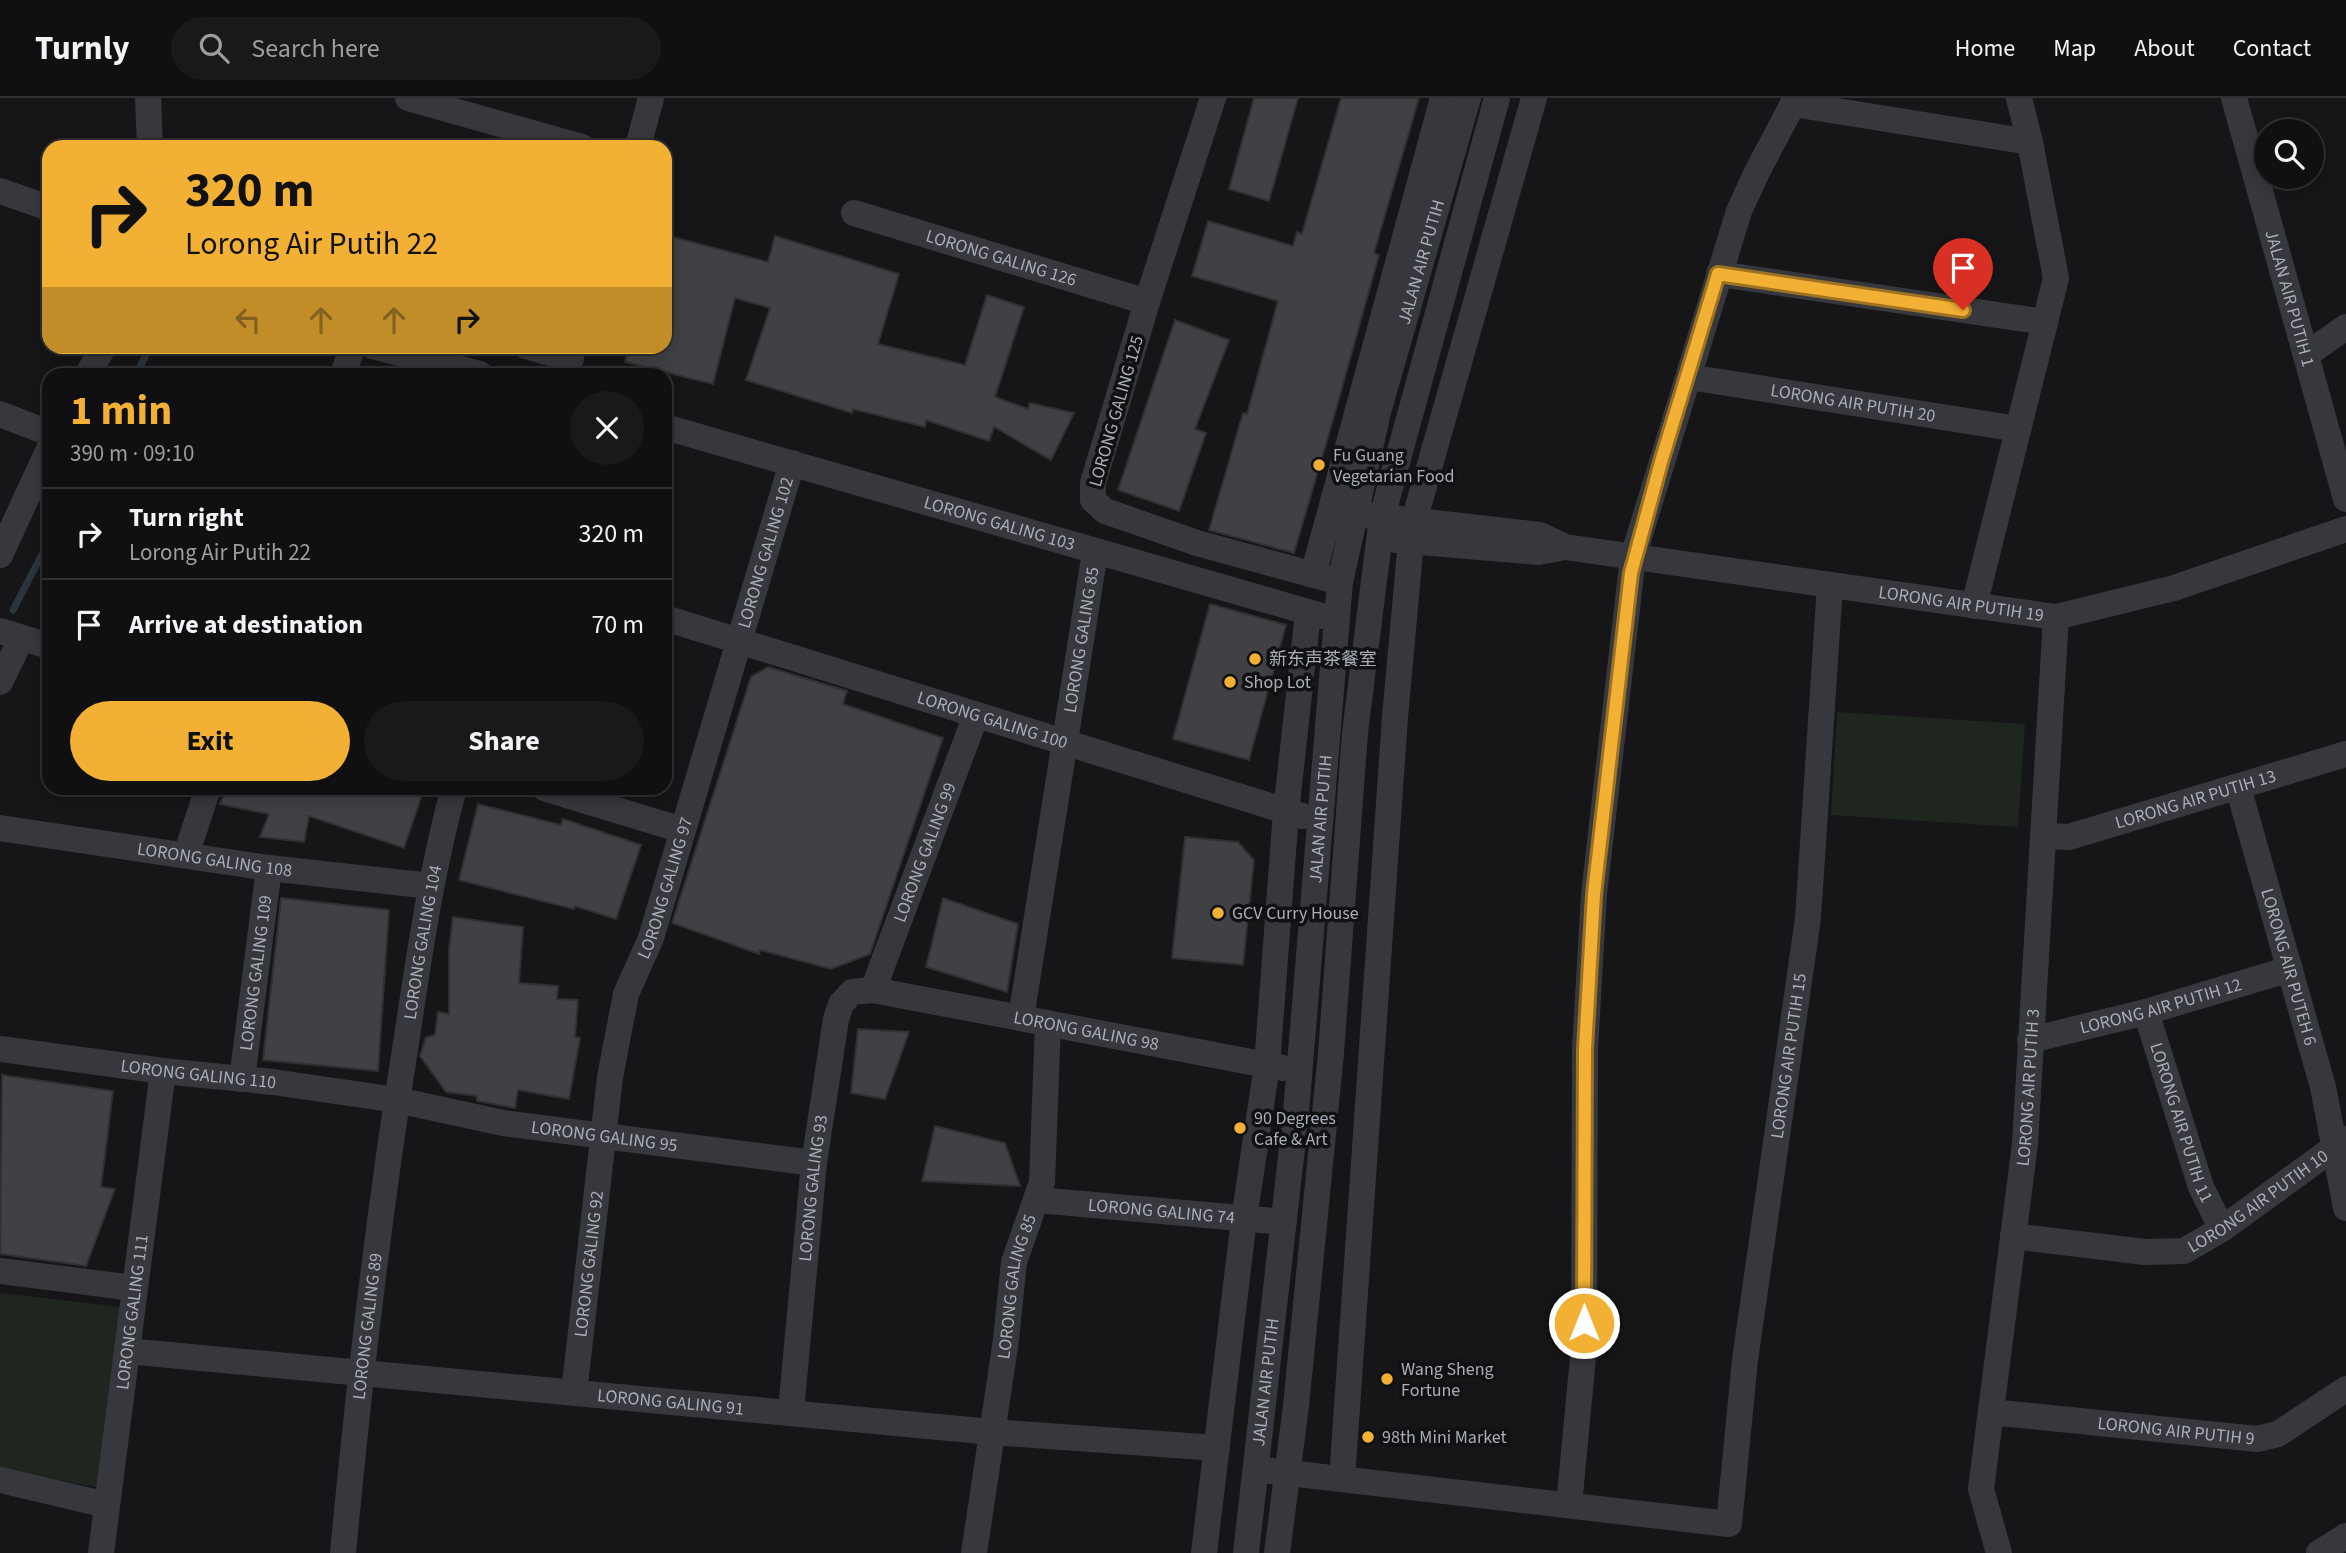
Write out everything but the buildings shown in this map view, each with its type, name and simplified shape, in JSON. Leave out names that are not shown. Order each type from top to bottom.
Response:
[{"type":"street","points":[[148,98],[150,140]]},
{"type":"street","points":[[640,140],[652,98]]},
{"type":"street","name":"LORONG GALING 125","points":[[1213,98],[1147,302],[1093,483],[1093,500],[1105,511],[1197,543],[1313,575]]},
{"type":"street","points":[[1340,582],[1313,575],[1443,98]]},
{"type":"street","name":"JALAN AIR PUTIH","points":[[1246,1553],[1299,1071],[1340,582],[1405,315],[1468,98]]},
{"type":"street","name":"JALAN AIR PUTIH","points":[[1277,1553],[1331,1053],[1354,733],[1381,528],[1497,98]]},
{"type":"street","points":[[1342,1479],[1395,717],[1412,531],[1534,98]]},
{"type":"street","points":[[1974,606],[2056,278],[2019,98]]},
{"type":"street","name":"JALAN AIR PUTIH 1","points":[[2234,98],[2346,499]]},
{"type":"street","points":[[423,100],[558,140]]},
{"type":"street","points":[[1256,1469],[1569,1506],[1584,1347],[1585,1049],[1594,894],[1633,557],[1718,274],[1757,172],[1795,101],[2030,142]]},
{"type":"street","points":[[1471,189],[1505,194]]},
{"type":"street","points":[[0,191],[42,206]]},
{"type":"street","name":"LORONG GALING 126","points":[[854,213],[1147,302]]},
{"type":"street","points":[[1718,274],[2045,322]]},
{"type":"street","points":[[2306,355],[2346,327]]},
{"type":"street","points":[[403,354],[457,368]]},
{"type":"street","points":[[552,354],[571,360]]},
{"type":"street","name":"LORONG AIR PUTIH 20","points":[[1689,377],[2018,429]]},
{"type":"street","points":[[0,414],[42,430]]},
{"type":"street","name":"LORONG GALING 103","points":[[672,429],[1336,619]]},
{"type":"street","name":"LORONG GALING 102","points":[[738,640],[792,463]]},
{"type":"street","points":[[0,555],[42,464]]},
{"type":"street","name":"LORONG AIR PUTIH 19","points":[[1352,524],[1412,531],[1540,535],[1565,547],[2056,617],[2174,587],[2346,529]]},
{"type":"street","name":"LORONG GALING 85","points":[[1021,1018],[1095,552]]},
{"type":"street","name":"LORONG AIR PUTIH 15","points":[[1569,1506],[1728,1524],[1747,1347],[1808,918],[1830,585]]},
{"type":"street","points":[[1204,1553],[1244,1219],[1267,1065],[1286,812],[1308,613]]},
{"type":"street","name":"LORONG AIR PUTIH 3","points":[[1999,1553],[1981,1489],[2025,1144],[2056,617]]},
{"type":"street","name":"LORONG GALING 100","points":[[672,620],[1319,821]]},
{"type":"street","points":[[0,682],[11,635],[42,644]]},
{"type":"street","name":"LORONG GALING 97","points":[[603,1136],[610,1077],[626,994],[651,938],[738,640]]},
{"type":"street","name":"LORONG GALING 99","points":[[873,990],[976,715]]},
{"type":"street","name":"LORONG AIR PUTIH 13","points":[[2043,836],[2069,837],[2346,754]]},
{"type":"street","name":"LORONG AIR PUTEH 6","points":[[2238,787],[2340,1144],[2346,1208]]},
{"type":"street","points":[[186,855],[206,795]]},
{"type":"street","name":"LORONG GALING 104","points":[[397,1100],[431,886],[452,795]]},
{"type":"street","points":[[567,795],[682,830]]},
{"type":"street","name":"LORONG GALING 108","points":[[0,828],[269,868],[431,886]]},
{"type":"street","points":[[1346,866],[1386,870]]},
{"type":"street","name":"LORONG GALING 109","points":[[242,1079],[269,868]]},
{"type":"street","name":"LORONG AIR PUTIH 12","points":[[2031,1040],[2146,1012],[2290,969]]},
{"type":"street","points":[[1274,980],[1306,981]]},
{"type":"street","name":"LORONG GALING 98","points":[[873,990],[1299,1071]]},
{"type":"street","name":"LORONG GALING 93","points":[[791,1411],[814,1163],[841,1004],[852,992],[873,990]]},
{"type":"street","name":"LORONG AIR PUTIH 11","points":[[2146,1012],[2201,1187],[2222,1229]]},
{"type":"street","name":"LORONG GALING 85","points":[[974,1553],[1014,1262],[1038,1200],[1044,1158],[1048,1023]]},
{"type":"street","name":"LORONG GALING 110","points":[[0,1049],[397,1100]]},
{"type":"street","points":[[1331,1053],[1373,1054]]},
{"type":"street","name":"LORONG GALING 111","points":[[101,1553],[163,1071]]},
{"type":"street","name":"LORONG GALING 95","points":[[397,1100],[503,1123],[814,1163]]},
{"type":"street","name":"LORONG GALING 89","points":[[343,1553],[359,1375],[397,1100]]},
{"type":"street","name":"LORONG GALING 92","points":[[574,1393],[603,1136]]},
{"type":"street","name":"LORONG AIR PUTIH 10","points":[[2013,1236],[2145,1252],[2184,1251],[2222,1229],[2340,1144]]},
{"type":"street","name":"LORONG GALING 74","points":[[1038,1200],[1284,1222]]},
{"type":"street","points":[[0,1271],[134,1288]]},
{"type":"street","name":"LORONG GALING 91","points":[[127,1351],[359,1375],[791,1411],[992,1432],[1217,1448]]},
{"type":"street","name":"LORONG AIR PUTIH 9","points":[[1991,1412],[2257,1439],[2278,1434],[2346,1389]]},
{"type":"street","points":[[0,1480],[107,1505]]},
{"type":"street","points":[[2319,1553],[2346,1536]]},
{"type":"shaded area","points":[[1837,712],[2025,724],[2018,827],[1831,815]]},
{"type":"shaded area","points":[[0,1293],[121,1307],[100,1488],[0,1468]]},
{"type":"waterway","points":[[139,368],[147,354]]},
{"type":"waterway","points":[[13,610],[42,554]]},
{"type":"place","name":"Fu Guang Vegetarian Food","points":[[1319,465]]},
{"type":"place","name":"新东声茶餐室","points":[[1255,659]]},
{"type":"place","name":"Shop Lot","points":[[1230,682]]},
{"type":"place","name":"GCV Curry House","points":[[1218,913]]},
{"type":"place","name":"90 Degrees Cafe & Art","points":[[1240,1128]]},
{"type":"place","name":"Wang Sheng Fortune","points":[[1387,1379]]},
{"type":"place","name":"98th Mini Market","points":[[1368,1437]]},
{"type":"route","points":[[1584,1323],[1585,1049],[1594,894],[1633,557],[1718,274],[1963,310]]}]
